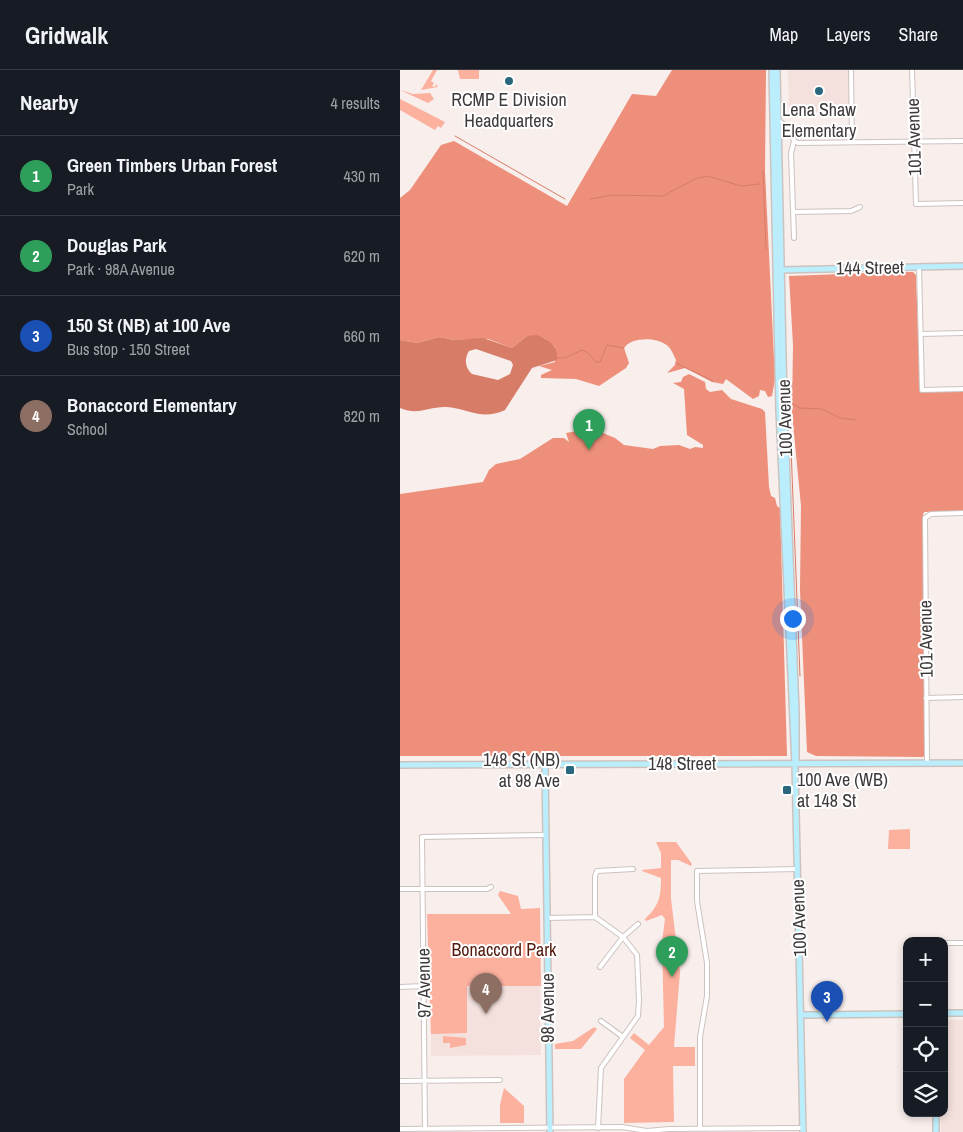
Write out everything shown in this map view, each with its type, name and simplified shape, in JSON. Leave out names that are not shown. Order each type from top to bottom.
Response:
[{"type":"main road","name":"100 Avenue","points":[[772,70],[772,123],[797,754],[795,765],[802,1015],[803,1130]]},
{"type":"main road","name":"100 Avenue","points":[[777,70],[779,270]]},
{"type":"main road","name":"144 Street","points":[[779,270],[963,266]]},
{"type":"main road","name":"148 Street","points":[[400,765],[963,763]]},
{"type":"main road","name":"98 Avenue","points":[[544,764],[550,1131]]},
{"type":"main road","points":[[948,1013],[963,1013]]},
{"type":"main road","points":[[802,1015],[903,1014]]},
{"type":"main road","points":[[936,1117],[936,1132]]},
{"type":"street","points":[[851,70],[852,142]]},
{"type":"street","name":"101 Avenue","points":[[912,70],[916,204],[963,203]]},
{"type":"street","points":[[778,119],[790,128],[794,141],[791,153],[794,238]]},
{"type":"street","points":[[772,123],[778,128],[790,128]]},
{"type":"street","points":[[794,141],[798,143],[963,141]]},
{"type":"street","points":[[793,212],[851,211],[860,207]]},
{"type":"street","points":[[920,267],[922,390],[963,389]]},
{"type":"street","points":[[921,334],[963,333]]},
{"type":"street","name":"101 Avenue","points":[[927,763],[926,516],[963,513]]},
{"type":"street","points":[[926,698],[963,697]]},
{"type":"street","name":"97 Avenue","points":[[425,1129],[422,837],[546,835]]},
{"type":"street","points":[[596,917],[595,876],[597,871],[633,869]]},
{"type":"street","points":[[700,1128],[700,1037],[707,996],[707,962],[697,902],[697,871],[798,869]]},
{"type":"street","points":[[400,889],[487,889],[491,887]]},
{"type":"street","points":[[547,918],[596,917],[623,937],[637,955],[638,1016],[601,1068],[598,1128]]},
{"type":"street","points":[[600,968],[623,937],[638,924]]},
{"type":"street","points":[[948,943],[963,943]]},
{"type":"street","points":[[400,987],[424,986]]},
{"type":"street","points":[[601,1021],[623,1037]]},
{"type":"street","points":[[400,1081],[500,1080]]},
{"type":"street","points":[[400,1130],[550,1131],[630,1128],[647,1131],[700,1128],[803,1130]]},
{"type":"shaded area","points":[[672,70],[766,70],[765,171],[775,379],[772,396],[768,397],[765,391],[760,390],[759,396],[753,399],[726,379],[723,384],[712,382],[685,368],[667,373],[675,365],[676,360],[672,351],[667,345],[649,339],[637,340],[627,344],[624,348],[629,363],[626,368],[599,386],[576,379],[541,378],[541,375],[552,370],[539,366],[555,362],[555,347],[544,338],[527,336],[512,348],[488,339],[455,340],[439,337],[417,343],[400,340],[400,198],[410,190],[441,145],[454,141],[567,206],[632,94],[656,96]]},
{"type":"shaded area","name":"Lena Shaw Elementary","points":[[788,70],[849,70],[851,111],[789,113]]},
{"type":"shaded area","points":[[913,272],[916,275],[920,385],[925,388],[963,388],[963,511],[924,512],[923,515],[926,754],[923,757],[816,756],[807,752],[800,590],[801,506],[792,413],[793,345],[789,276]]},
{"type":"shaded area","points":[[537,335],[549,341],[555,347],[557,360],[532,368],[505,410],[497,413],[482,414],[447,407],[418,411],[400,408],[400,340],[417,343],[439,337],[455,340],[483,338],[512,348],[527,336]],"holes":[[[476,349],[511,361],[513,365],[510,374],[498,380],[472,374],[468,369],[466,360],[469,351]]]},
{"type":"shaded area","points":[[689,374],[705,382],[706,389],[710,392],[722,390],[731,399],[762,409],[765,412],[769,487],[771,496],[775,498],[777,506],[780,508],[787,756],[400,756],[400,494],[483,482],[489,470],[496,464],[520,459],[553,438],[564,438],[569,442],[566,433],[577,431],[584,425],[615,438],[624,445],[653,449],[660,446],[679,445],[690,449],[695,447],[703,448],[703,445],[687,435],[684,389],[673,383],[681,382],[683,377]]},
{"type":"shaded area","points":[[539,918],[541,1055],[431,1056],[431,920]]},
{"type":"shaded area","points":[[948,1020],[963,1020],[963,1132],[941,1132],[941,1117],[948,1117]]},
{"type":"green space","points":[[433,70],[437,70],[431,81],[434,83],[432,86],[435,87],[436,84],[438,87],[421,90]]},
{"type":"green space","points":[[458,70],[479,70],[479,79],[460,79]]},
{"type":"green space","points":[[400,90],[413,94],[430,93],[434,99],[428,103]]},
{"type":"green space","points":[[400,99],[445,122],[441,128],[438,126],[435,130],[400,110]]},
{"type":"green space","points":[[910,829],[910,849],[888,849],[889,830]]},
{"type":"green space","points":[[656,842],[676,842],[692,864],[691,866],[678,860],[671,860],[671,899],[680,972],[674,1047],[695,1047],[695,1066],[673,1066],[674,1122],[624,1123],[624,1079],[645,1050],[630,1038],[634,1033],[649,1045],[664,1027],[662,942],[665,919],[662,915],[646,921],[645,919],[658,901],[661,878],[642,871],[661,868],[661,853]]},
{"type":"green space","name":"Bonaccord Park","points":[[500,891],[518,896],[521,909],[540,908],[541,986],[467,986],[467,1033],[431,1034],[427,914],[511,914],[498,895]]},
{"type":"green space","points":[[594,1027],[597,1029],[581,1049],[555,1049],[555,1044],[573,1041]]},
{"type":"green space","points":[[443,1036],[466,1038],[466,1045],[450,1048],[450,1043],[443,1043]]},
{"type":"green space","points":[[504,1088],[524,1106],[524,1123],[500,1123],[500,1105]]},
{"type":"waterway","points":[[455,136],[565,199]]},
{"type":"waterway","points":[[763,171],[766,249]]},
{"type":"waterway","points":[[590,199],[612,195],[663,196],[695,179],[707,176],[741,186],[760,184]]},
{"type":"waterway","points":[[558,358],[565,358],[582,350],[587,352],[596,362],[600,362],[607,345],[624,348]]},
{"type":"waterway","points":[[676,363],[713,381]]},
{"type":"waterway","points":[[792,383],[791,402],[799,408],[822,409],[840,418],[856,420]]},
{"type":"waterway","points":[[791,448],[800,676]]},
{"type":"place","name":"RCMP E Division Headquarters","points":[[509,81]]},
{"type":"place","name":"Lena Shaw Elementary","points":[[819,91]]},
{"type":"place","name":"Green Timbers Urban Forest","points":[[589,450]]},
{"type":"place","name":"148 St (NB) at 98 Ave","points":[[570,770]]},
{"type":"place","name":"100 Ave (WB) at 148 St","points":[[787,790]]},
{"type":"place","name":"Douglas Park","points":[[672,977]]},
{"type":"place","name":"Bonaccord Elementary","points":[[486,1014]]},
{"type":"place","name":"150 St (NB) at 100 Ave","points":[[827,1022]]}]
